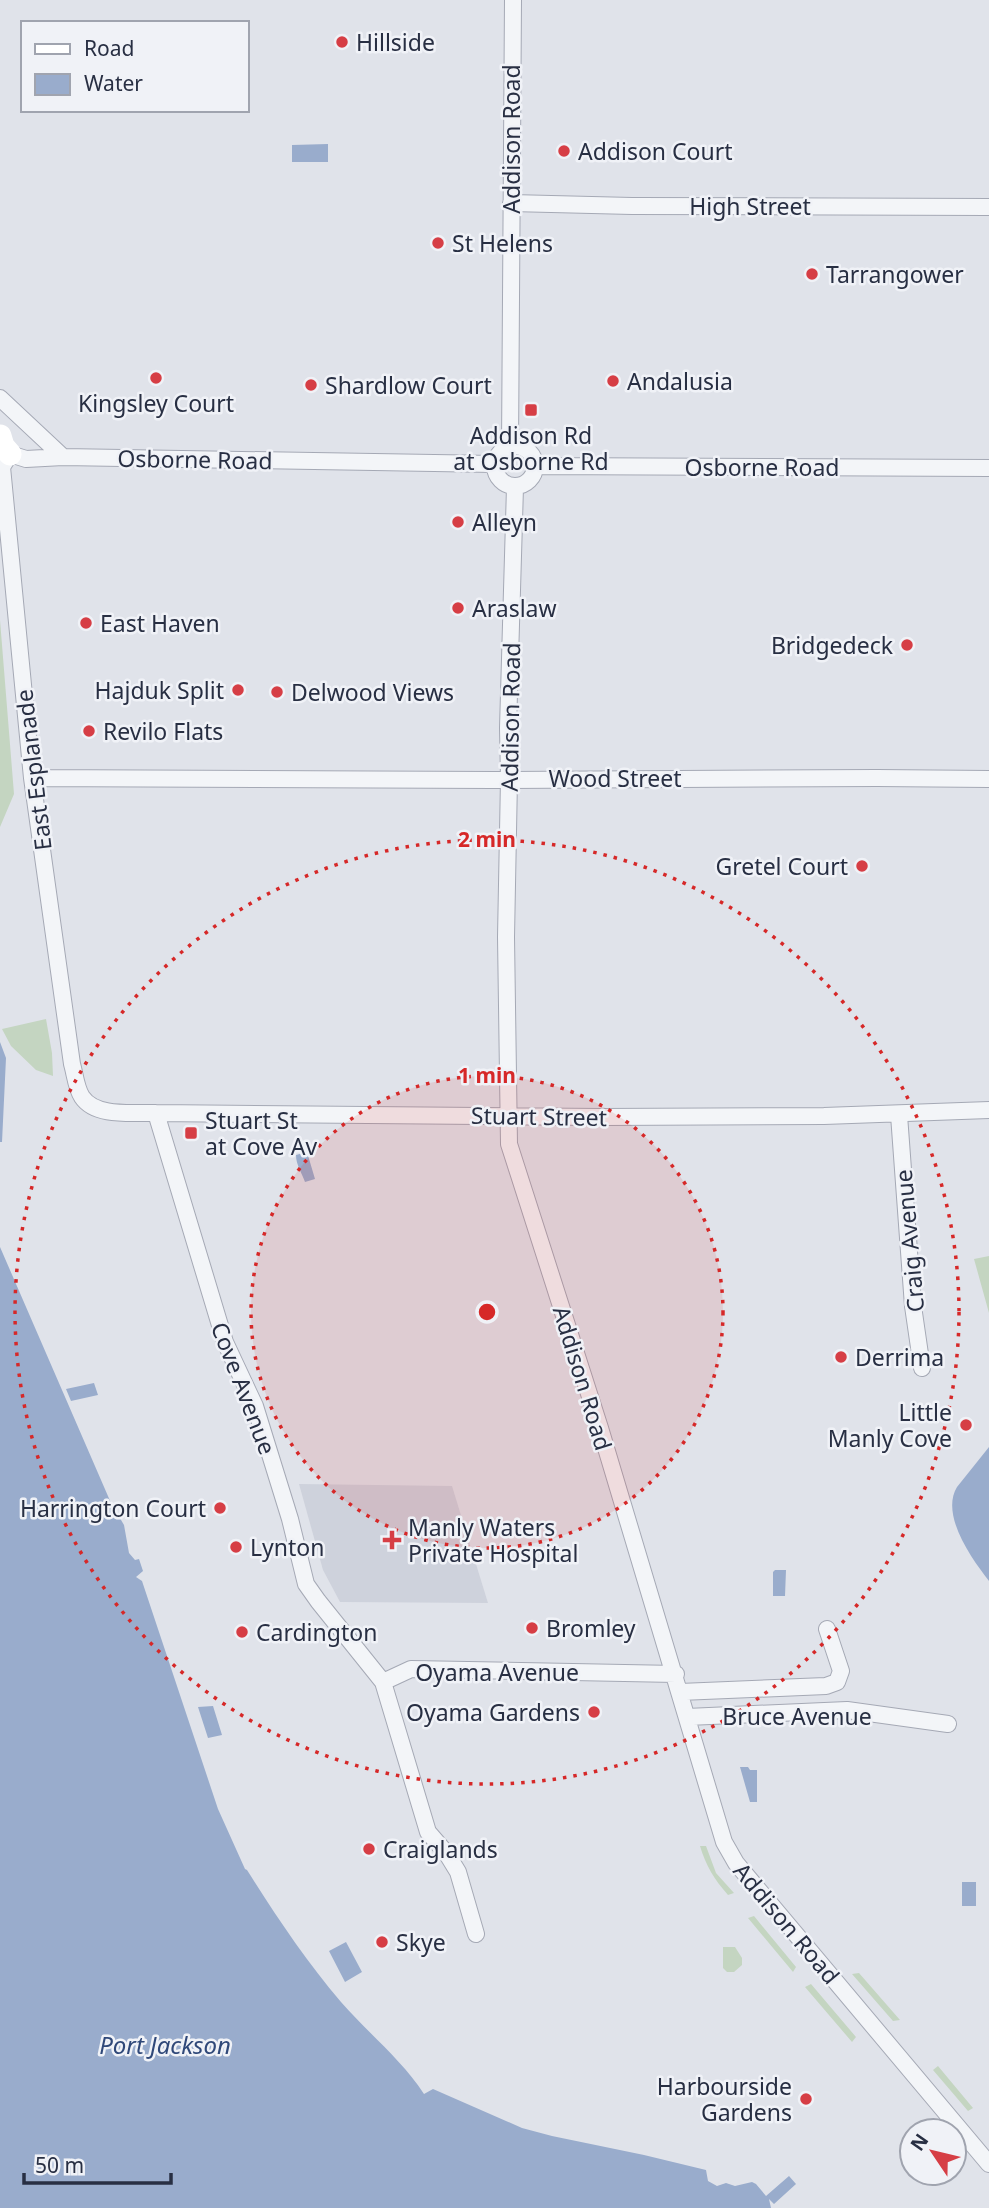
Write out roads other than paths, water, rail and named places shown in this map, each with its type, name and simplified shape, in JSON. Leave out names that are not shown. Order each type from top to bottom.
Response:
[{"type":"street","name":"Addison Road","points":[[510,447],[513,0]]},
{"type":"street","name":"High Street","points":[[511,203],[989,207]]},
{"type":"street","points":[[0,398],[63,457]]},
{"type":"street","name":"Osborne Road","points":[[5,445],[26,459],[63,457],[494,464]]},
{"type":"street","name":"East Esplanade","points":[[5,445],[2,467],[32,778],[72,1064],[82,1097],[90,1105]]},
{"type":"street","points":[[516,446],[527,450],[535,466],[527,483],[515,487],[499,479],[495,474],[494,464],[500,452],[516,446]]},
{"type":"street","name":"Osborne Road","points":[[535,466],[989,468]]},
{"type":"street","name":"Addison Road","points":[[515,487],[508,728],[506,937],[509,1144],[676,1674],[724,1842],[736,1863],[989,2164]]},
{"type":"street","name":"Wood Street","points":[[32,778],[989,779]]},
{"type":"street","name":"Stuart Street","points":[[90,1105],[111,1112],[509,1116],[899,1115],[989,1110]]},
{"type":"street","name":"Cove Avenue","points":[[156,1113],[225,1342],[255,1406],[290,1520],[306,1584],[383,1682]]},
{"type":"street","name":"Craig Avenue","points":[[899,1115],[913,1306],[922,1368]]},
{"type":"street","name":"Bruce Avenue","points":[[680,1692],[826,1686],[837,1682],[841,1671],[827,1629]]},
{"type":"street","name":"Oyama Avenue","points":[[476,1934],[458,1872],[428,1832],[383,1682],[411,1669],[676,1674]]},
{"type":"street","name":"Bruce Avenue","points":[[687,1717],[847,1710],[947,1724]]},
{"type":"water","points":[[328,144],[328,162],[292,162],[292,145]]},
{"type":"water","points":[[0,1042],[6,1058],[2,1142],[0,1142]]},
{"type":"water","points":[[307,1152],[315,1179],[305,1182],[296,1155]]},
{"type":"water","name":"Port Jackson","points":[[0,1247],[111,1503],[124,1525],[129,1553],[135,1560],[139,1559],[143,1571],[136,1577],[142,1581],[218,1809],[245,1869],[328,1986],[406,2070],[424,2094],[433,2089],[522,2128],[706,2170],[708,2181],[717,2186],[752,2182],[766,2196],[789,2176],[796,2184],[774,2204],[769,2199],[771,2208],[0,2208]]},
{"type":"water","points":[[94,1383],[98,1395],[71,1401],[66,1389]]},
{"type":"water","points":[[989,1447],[989,1581],[960,1536],[952,1510],[957,1487]]},
{"type":"water","points":[[775,1570],[786,1570],[785,1596],[773,1596]]},
{"type":"water","points":[[213,1706],[222,1735],[208,1738],[198,1707]]},
{"type":"water","points":[[740,1767],[757,1770],[757,1802],[750,1802]]},
{"type":"water","points":[[962,1882],[976,1882],[976,1906],[962,1906]]},
{"type":"water","points":[[346,1942],[362,1972],[345,1982],[329,1951]]},
{"type":"place","name":"Hillside","points":[[342,42]]},
{"type":"place","name":"Addison Court","points":[[564,151]]},
{"type":"place","name":"St Helens","points":[[438,243]]},
{"type":"place","name":"Tarrangower","points":[[812,274]]},
{"type":"place","name":"Kingsley Court","points":[[156,378]]},
{"type":"place","name":"Andalusia","points":[[613,381]]},
{"type":"place","name":"Shardlow Court","points":[[311,385]]},
{"type":"place","name":"Addison Rd at Osborne Rd","points":[[531,410]]},
{"type":"place","name":"Alleyn","points":[[458,522]]},
{"type":"place","name":"Araslaw","points":[[458,608]]},
{"type":"place","name":"East Haven","points":[[86,623]]},
{"type":"place","name":"Bridgedeck","points":[[907,645]]},
{"type":"place","name":"Hajduk Split","points":[[238,690]]},
{"type":"place","name":"Delwood Views","points":[[277,692]]},
{"type":"place","name":"Revilo Flats","points":[[89,731]]},
{"type":"place","name":"Gretel Court","points":[[862,866]]},
{"type":"place","name":"Stuart St at Cove Av","points":[[191,1133]]},
{"type":"place","name":"Derrima","points":[[841,1357]]},
{"type":"place","name":"Little Manly Cove","points":[[966,1425]]},
{"type":"place","name":"Harrington Court","points":[[220,1508]]},
{"type":"place","name":"Manly Waters Private Hospital","points":[[392,1540]]},
{"type":"place","name":"Lynton","points":[[236,1547]]},
{"type":"place","name":"Bromley","points":[[532,1628]]},
{"type":"place","name":"Cardington","points":[[242,1632]]},
{"type":"place","name":"Oyama Gardens","points":[[594,1712]]},
{"type":"place","name":"Craiglands","points":[[369,1849]]},
{"type":"place","name":"Skye","points":[[382,1942]]},
{"type":"place","name":"Harbourside Gardens","points":[[806,2099]]}]
